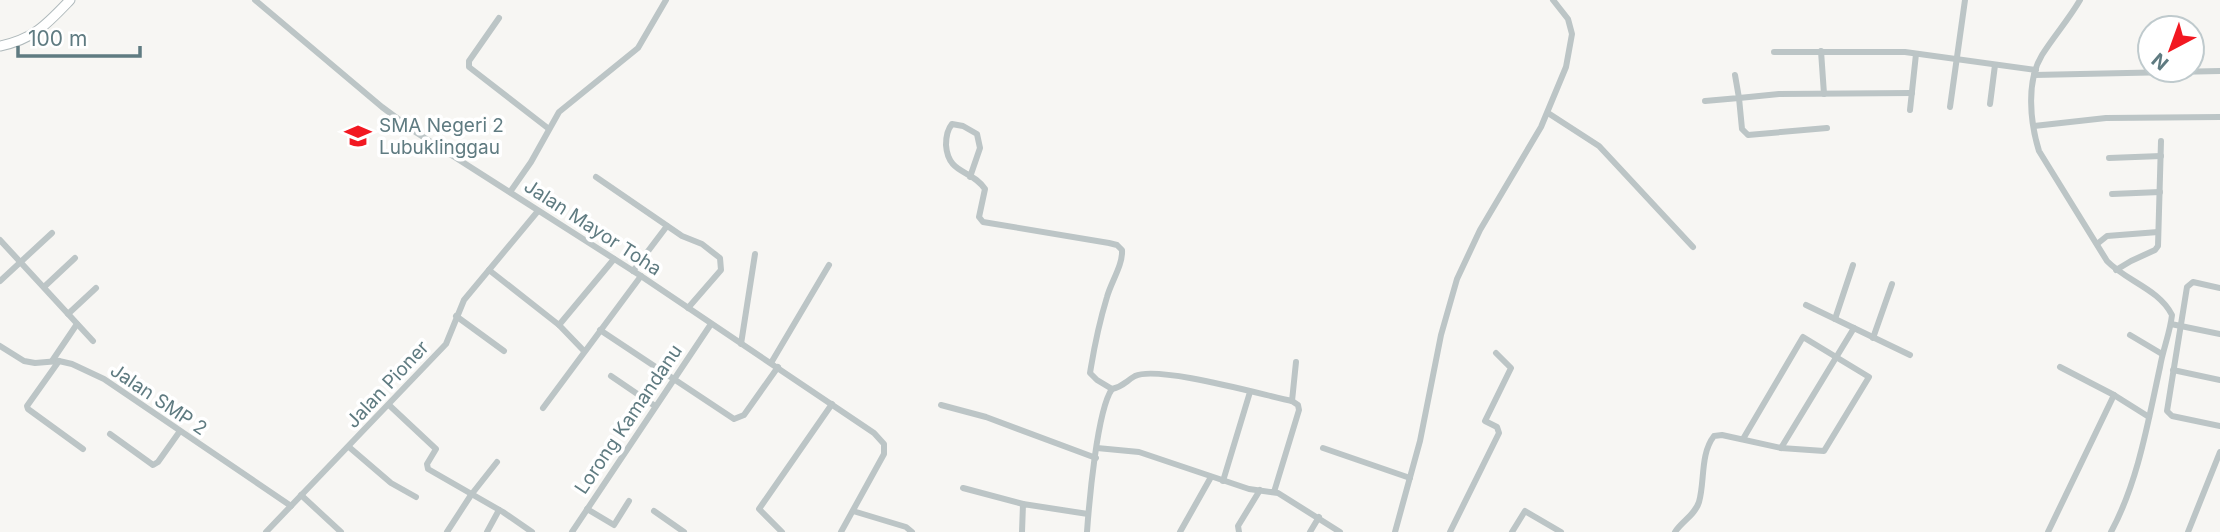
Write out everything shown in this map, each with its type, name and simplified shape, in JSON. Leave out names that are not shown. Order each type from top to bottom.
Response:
[{"type":"main road","points":[[0,46],[37,33],[70,0]]},
{"type":"street","name":"Jalan Mayor Toha","points":[[255,0],[382,107],[874,433],[885,447],[880,462],[853,511]]},
{"type":"street","points":[[510,192],[569,102],[638,48],[666,0]]},
{"type":"street","points":[[1395,532],[1420,441],[1441,335],[1457,279],[1480,230],[1548,113],[1566,67],[1572,34],[1568,19],[1553,0]]},
{"type":"street","points":[[1950,107],[1965,0]]},
{"type":"street","points":[[2080,0],[2042,55],[2035,72],[2032,108],[2039,151],[2116,270],[2157,297],[2172,315],[2149,417],[2123,506],[2111,532]]},
{"type":"street","points":[[499,18],[469,61],[469,67],[549,129]]},
{"type":"street","points":[[1821,51],[1824,94]]},
{"type":"street","points":[[1774,52],[1916,54],[2035,72],[2220,72]]},
{"type":"street","points":[[1910,110],[1916,54]]},
{"type":"street","points":[[1990,104],[1995,65]]},
{"type":"street","points":[[1735,75],[1742,129],[1748,135],[1827,128]]},
{"type":"street","points":[[1704,101],[1824,94],[1912,93]]},
{"type":"street","points":[[1548,113],[1599,146],[1693,247]]},
{"type":"street","points":[[2034,127],[2106,118],[2220,117]]},
{"type":"street","points":[[970,177],[980,148],[978,134],[952,124],[947,132],[948,158],[953,165],[985,189],[979,217],[983,222],[1109,243],[1122,250],[1099,325],[1091,367],[1093,376],[1112,389]]},
{"type":"street","points":[[2116,270],[2155,250],[2161,141]]},
{"type":"street","points":[[2109,158],[2161,156]]},
{"type":"street","points":[[596,177],[682,236],[702,244],[720,258],[721,270],[688,308]]},
{"type":"street","points":[[2112,194],[2160,192]]},
{"type":"street","name":"Jalan Pioner","points":[[266,532],[446,344],[464,300],[538,211]]},
{"type":"street","points":[[633,271],[667,226]]},
{"type":"street","points":[[2097,244],[2107,236],[2158,232]]},
{"type":"street","points":[[0,281],[52,233]]},
{"type":"street","points":[[0,240],[93,341]]},
{"type":"street","points":[[741,344],[755,254]]},
{"type":"street","points":[[44,287],[75,258]]},
{"type":"street","points":[[559,325],[614,259]]},
{"type":"street","points":[[600,330],[729,417],[738,418],[744,415],[774,365],[829,265]]},
{"type":"street","points":[[1835,319],[1853,265]]},
{"type":"street","points":[[489,270],[559,325],[584,351]]},
{"type":"street","points":[[543,408],[640,276]]},
{"type":"street","points":[[2220,288],[2193,282],[2188,284],[2167,411],[2169,415],[2220,426]]},
{"type":"street","points":[[1873,338],[1892,284]]},
{"type":"street","points":[[68,314],[96,288]]},
{"type":"street","points":[[1806,305],[1910,355]]},
{"type":"street","points":[[456,316],[504,351]]},
{"type":"street","points":[[77,324],[27,406],[83,449]]},
{"type":"street","name":"Lorong Kamandanu","points":[[572,532],[711,324]]},
{"type":"street","points":[[2171,324],[2220,334]]},
{"type":"street","points":[[1782,448],[1854,328]]},
{"type":"street","points":[[2130,335],[2162,354]]},
{"type":"street","points":[[1675,532],[1695,511],[1699,502],[1704,466],[1714,436],[1722,435],[1782,448],[1824,451],[1867,382],[1867,375],[1803,337],[1743,439]]},
{"type":"street","name":"Jalan SMP 2","points":[[0,346],[24,361],[55,361],[104,379],[291,506]]},
{"type":"street","points":[[1450,532],[1499,433],[1497,427],[1485,421],[1511,368],[1496,353]]},
{"type":"street","points":[[1292,401],[1296,362]]},
{"type":"street","points":[[2060,367],[2149,417]]},
{"type":"street","points":[[2173,370],[2220,380]]},
{"type":"street","points":[[1087,532],[1088,503],[1107,398],[1112,389],[1124,386],[1135,376],[1151,374],[1206,380],[1292,401],[1298,405],[1299,410],[1274,492]]},
{"type":"street","points":[[611,376],[655,406]]},
{"type":"street","points":[[1223,481],[1250,391]]},
{"type":"street","points":[[2048,532],[2114,395]]},
{"type":"street","points":[[782,532],[759,509],[832,404]]},
{"type":"street","points":[[389,405],[436,449],[427,464],[428,469],[532,532]]},
{"type":"street","points":[[941,405],[986,417],[1096,458]]},
{"type":"street","points":[[110,434],[153,465],[180,431]]},
{"type":"street","points":[[349,447],[391,483],[416,497]]},
{"type":"street","points":[[1097,448],[1139,452],[1223,481],[1283,495],[1340,532]]},
{"type":"street","points":[[1323,448],[1410,478]]},
{"type":"street","points":[[2188,532],[2220,452]]},
{"type":"street","points":[[447,532],[497,462]]},
{"type":"street","points":[[1180,532],[1211,477]]},
{"type":"street","points":[[963,488],[1023,504],[1088,514]]},
{"type":"street","points":[[1239,532],[1238,526],[1260,490]]},
{"type":"street","points":[[301,495],[341,532]]},
{"type":"street","points":[[587,509],[614,525],[629,501]]},
{"type":"street","points":[[1022,532],[1023,504]]},
{"type":"street","points":[[487,532],[499,510]]},
{"type":"street","points":[[654,511],[684,532]]},
{"type":"street","points":[[841,532],[853,511],[906,527],[912,532]]},
{"type":"street","points":[[1512,532],[1525,511],[1561,532]]},
{"type":"street","points":[[1310,532],[1319,517]]},
{"type":"place","name":"SMA Negeri 2 Lubuklinggau","points":[[358,136]]}]
